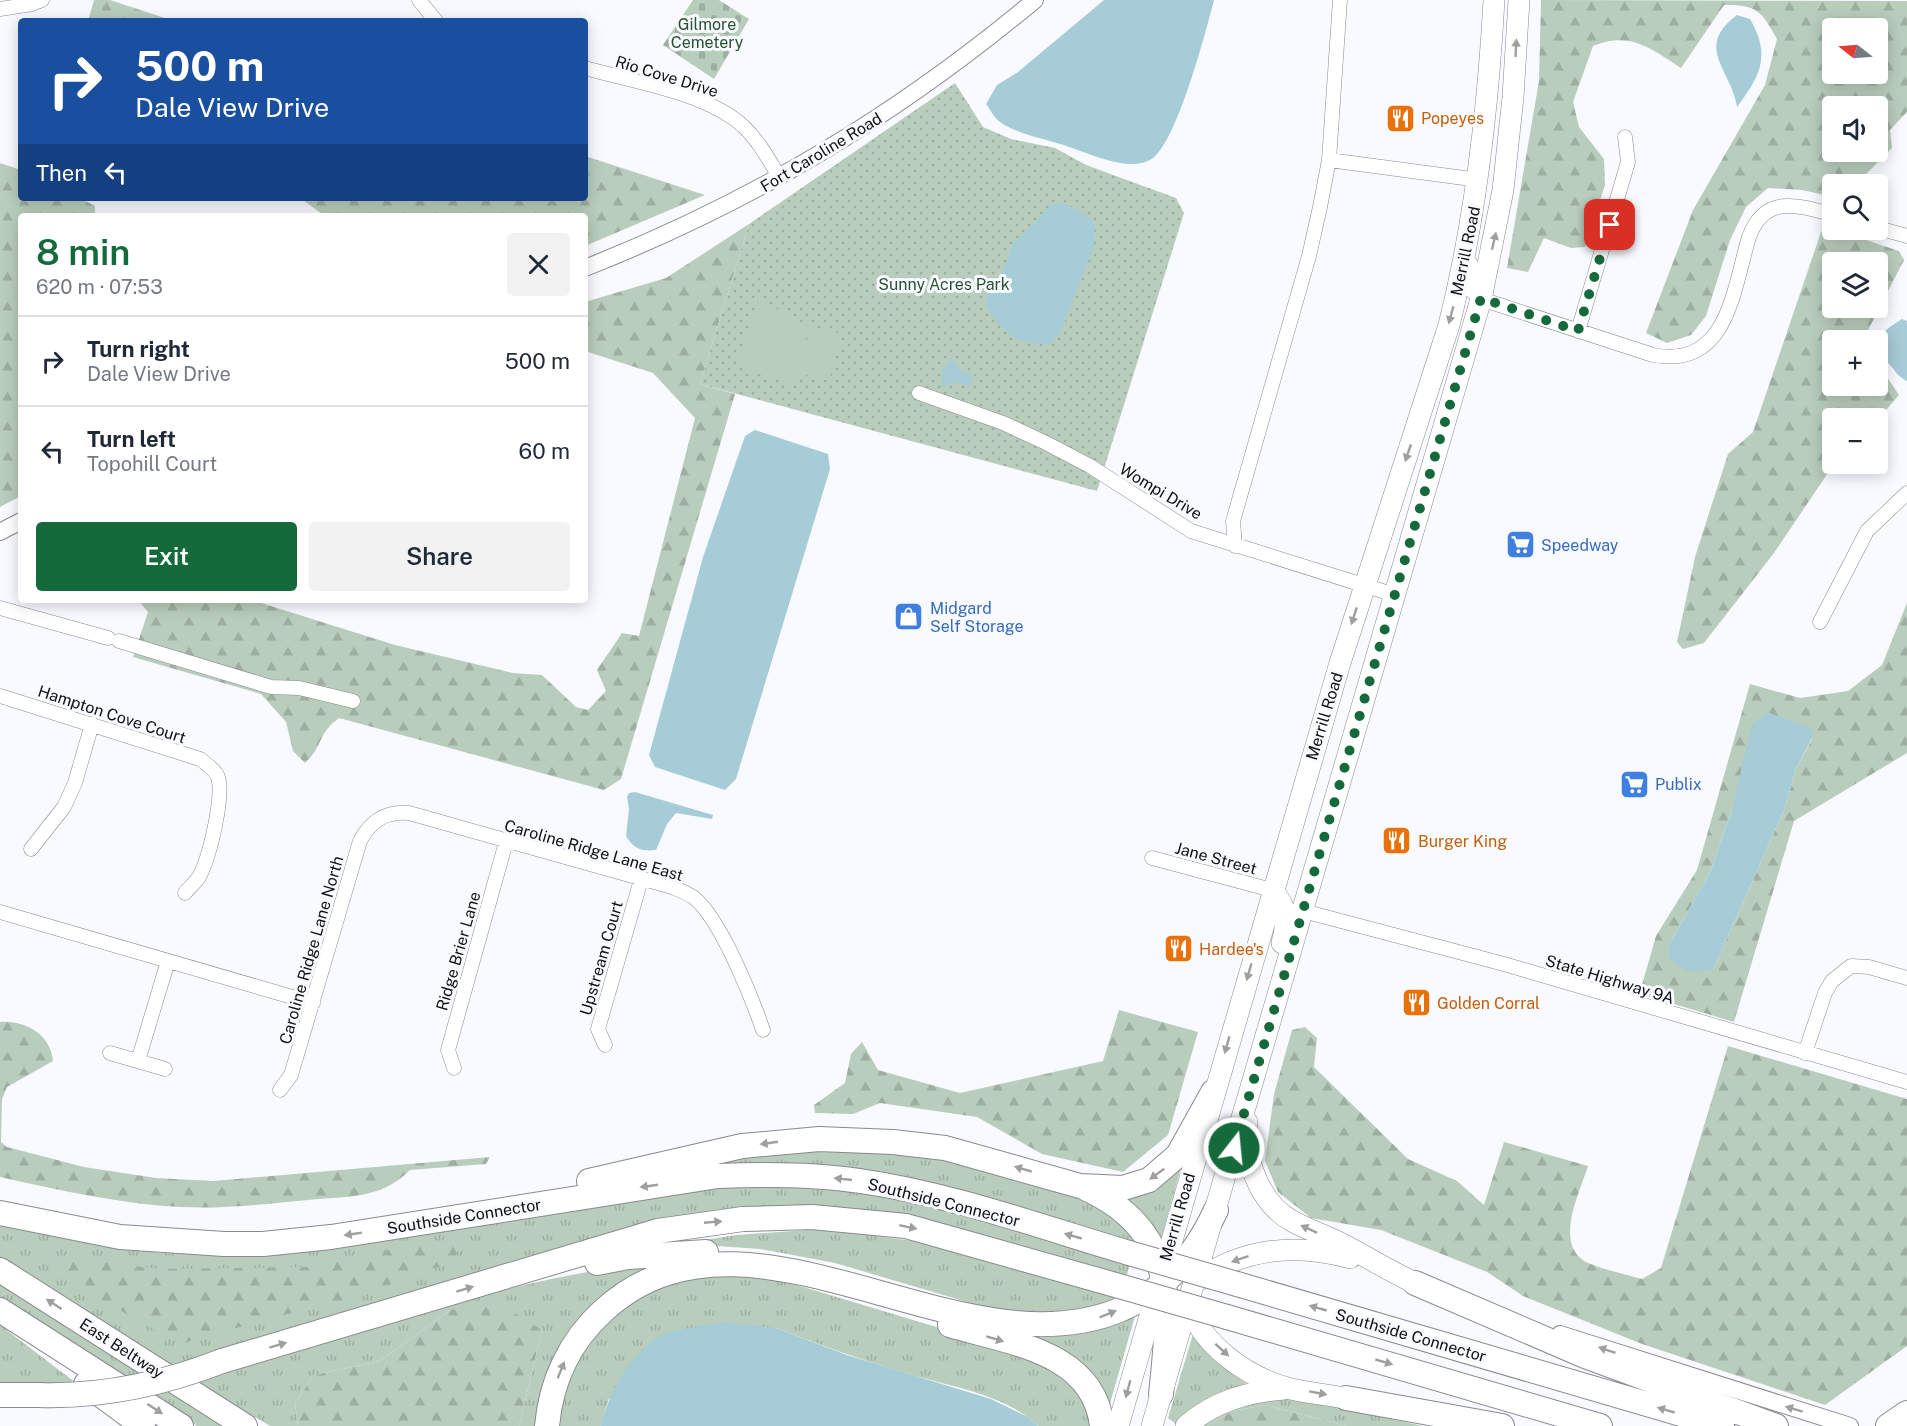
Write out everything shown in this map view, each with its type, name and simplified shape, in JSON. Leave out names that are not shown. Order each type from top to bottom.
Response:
[{"type":"highway","points":[[1080,1186],[1123,1188],[1149,1180],[1178,1155],[1213,1092]]},
{"type":"highway","points":[[385,1229],[713,1152],[809,1139],[856,1139],[945,1148],[1080,1186],[1105,1197],[1132,1220],[1150,1240],[1175,1286]]},
{"type":"highway","name":"Southside Connector","points":[[0,1213],[120,1237],[225,1244],[274,1243],[385,1229],[718,1176],[777,1174],[861,1181],[915,1191],[1722,1426]]},
{"type":"highway","points":[[1161,1394],[1175,1286],[1216,1210]]},
{"type":"highway","name":"Southside Connector","points":[[0,1395],[81,1395],[140,1387],[658,1231],[702,1223],[812,1217],[906,1226],[1600,1426]]},
{"type":"highway","points":[[515,1274],[554,1272],[628,1257],[671,1252],[760,1256],[799,1262],[1030,1326]]},
{"type":"highway","points":[[548,1426],[554,1391],[562,1366],[581,1334],[613,1301],[647,1281],[684,1267],[721,1263],[805,1274],[948,1310],[1030,1326],[1055,1326],[1095,1320],[1175,1286]]},
{"type":"highway","points":[[758,1267],[1061,1360],[1082,1377],[1093,1393],[1102,1426]]},
{"type":"highway","name":"East Beltway","points":[[0,1270],[245,1426]]},
{"type":"highway","points":[[1415,1283],[1585,1356],[1776,1426]]},
{"type":"highway","points":[[0,1312],[66,1369],[143,1426]]},
{"type":"highway","name":"East Beltway","points":[[0,1312],[181,1426]]},
{"type":"highway","points":[[1346,1398],[1502,1426]]},
{"type":"main road","name":"Merrill Road","points":[[1118,1426],[1138,1353],[1175,1286],[1188,1178],[1315,747],[1364,585],[1437,364],[1462,271],[1479,180],[1494,0]]},
{"type":"main road","name":"Merrill Road","points":[[1216,1210],[1481,298],[1497,229],[1506,170],[1514,98],[1519,0]]},
{"type":"main road","points":[[1303,911],[1290,888],[1290,866],[1315,747]]},
{"type":"main road","points":[[1216,1210],[1220,1153],[1286,928],[1287,913],[1283,902],[1272,890]]},
{"type":"main road","points":[[1252,1086],[1245,1138],[1253,1172],[1270,1201],[1291,1220],[1415,1283]]},
{"type":"main road","points":[[1346,1398],[1291,1389],[1262,1379],[1224,1353],[1197,1323],[1175,1286],[1254,1254],[1281,1249],[1308,1248],[1379,1266]]},
{"type":"main road","points":[[1186,1426],[1214,1406],[1247,1393],[1291,1389]]},
{"type":"main road","points":[[1152,1426],[1161,1394]]},
{"type":"street","points":[[0,9],[32,4],[42,0]]},
{"type":"street","points":[[419,0],[434,18]]},
{"type":"street","name":"Fort Caroline Road","points":[[588,267],[688,224],[780,178],[911,96],[979,47],[1035,0]]},
{"type":"street","points":[[1234,546],[1233,521],[1309,256],[1329,160],[1340,0]]},
{"type":"street","name":"Rio Cove Drive","points":[[588,69],[673,92],[722,110],[757,141],[780,178]]},
{"type":"street","points":[[1578,331],[1628,162],[1625,137]]},
{"type":"street","points":[[1329,160],[1479,180]]},
{"type":"street","points":[[1473,216],[1470,282],[1472,291],[1481,298],[1668,358],[1680,357],[1701,350],[1718,333],[1749,237],[1754,225],[1762,217],[1784,205],[1800,205],[1822,212]]},
{"type":"street","points":[[1888,231],[1907,236]]},
{"type":"street","name":"Wompi Drive","points":[[919,393],[1003,423],[1046,443],[1090,466],[1191,531],[1395,595]]},
{"type":"street","points":[[1820,622],[1867,531],[1907,494]]},
{"type":"street","points":[[0,532],[18,523]]},
{"type":"street","points":[[0,608],[114,639],[271,687],[299,688],[353,701]]},
{"type":"street","name":"Hampton Cove Court","points":[[0,696],[200,759],[217,775],[221,787],[220,802],[200,876],[184,893]]},
{"type":"street","points":[[31,849],[64,807],[75,783],[92,724]]},
{"type":"street","name":"Caroline Ridge Lane East","points":[[375,820],[395,812],[409,813],[672,887],[695,898],[729,949],[749,991],[763,1030]]},
{"type":"street","name":"Caroline Ridge Lane North","points":[[280,1090],[291,1075],[360,841],[375,820]]},
{"type":"street","name":"Ridge Brier Lane","points":[[454,1068],[448,1050],[506,842]]},
{"type":"street","name":"Jane Street","points":[[1152,858],[1272,890]]},
{"type":"street","name":"Upstream Court","points":[[605,1045],[598,1029],[641,880]]},
{"type":"street","name":"State Highway 9A","points":[[1303,911],[1504,964],[1907,1082]]},
{"type":"street","points":[[0,912],[313,1003]]},
{"type":"street","points":[[138,1061],[168,961]]},
{"type":"street","points":[[1805,1053],[1825,993],[1832,981],[1851,966],[1869,968],[1907,978]]},
{"type":"street","points":[[110,1053],[165,1069]]},
{"type":"street","points":[[1415,1283],[1607,1350],[1850,1426]]},
{"type":"street","points":[[1346,1398],[1445,1426]]},
{"type":"green space","points":[[94,0],[110,0],[165,18],[89,18]]},
{"type":"green space","name":"Gilmore Cemetery","points":[[693,0],[719,0],[749,19],[714,79],[663,45]]},
{"type":"green space","points":[[1541,0],[1907,1],[1907,112],[1890,130],[1892,148],[1888,152],[1888,96],[1822,96],[1822,162],[1878,162],[1866,174],[1822,174],[1822,195],[1802,190],[1768,188],[1746,207],[1730,240],[1706,316],[1691,335],[1667,343],[1646,333],[1693,210],[1765,85],[1777,39],[1762,16],[1751,8],[1724,5],[1681,68],[1649,48],[1629,41],[1618,40],[1593,46],[1573,102],[1579,127],[1604,159],[1605,185],[1585,247],[1571,248],[1544,238],[1528,272],[1507,268],[1539,81]]},
{"type":"green space","name":"Sunny Acres Park","points":[[955,83],[983,127],[1011,139],[1055,148],[1086,165],[1176,198],[1184,213],[1097,491],[700,384],[749,224]]},
{"type":"green space","points":[[588,157],[705,195],[588,245],[588,213],[321,213],[304,201],[588,201]]},
{"type":"green space","points":[[0,163],[18,169],[18,201],[86,201],[95,206],[95,213],[18,213],[18,498],[0,507]]},
{"type":"green space","points":[[749,224],[700,384],[735,394],[621,779],[604,790],[339,718],[323,735],[315,751],[305,763],[293,751],[286,722],[261,694],[133,657],[148,612],[140,603],[262,603],[395,645],[513,673],[542,675],[576,707],[588,710],[606,691],[597,670],[622,633],[639,636],[695,418],[653,373],[588,352],[588,301],[666,278]]},
{"type":"green space","points":[[1821,232],[1822,240],[1866,240],[1899,251],[1904,260],[1888,291],[1888,252],[1822,252],[1822,318],[1874,318],[1868,330],[1822,330],[1822,396],[1888,396],[1888,379],[1899,395],[1888,408],[1822,408],[1822,474],[1827,474],[1774,553],[1704,643],[1683,649],[1677,642],[1695,557],[1728,454],[1753,432]]},
{"type":"green space","points":[[760,299],[809,327],[804,351],[811,326],[842,334],[829,381],[798,373],[794,385],[741,368],[738,360]]},
{"type":"green space","points":[[1907,603],[1907,753],[1794,821],[1734,1022],[1644,995],[1641,988],[1656,936],[1697,870],[1750,684],[1800,698],[1848,691],[1882,665]],"holes":[[[1813,737],[1796,769],[1784,810],[1713,970],[1669,945],[1710,872],[1732,810]]]},
{"type":"green space","points":[[1119,1010],[1198,1032],[1168,1135],[1123,1172],[1042,1154],[977,1117],[880,1103],[853,1114],[815,1113],[814,1105],[845,1083],[851,1054],[862,1042],[878,1070],[960,1093],[1103,1061]]},
{"type":"green space","points":[[0,1022],[19,1024],[36,1031],[48,1044],[53,1061],[7,1087],[2,1099],[1,1142],[7,1147],[84,1167],[156,1178],[213,1181],[490,1157],[486,1164],[410,1170],[387,1187],[363,1195],[228,1207],[181,1207],[135,1203],[0,1177]]},
{"type":"green space","points":[[1305,1027],[1317,1038],[1314,1067],[1408,1159],[1457,1181],[1484,1205],[1504,1142],[1588,1166],[1575,1204],[1570,1232],[1577,1255],[1588,1263],[1642,1279],[1661,1268],[1728,1046],[1907,1099],[1907,1346],[1825,1405],[1642,1344],[1523,1296],[1487,1272],[1381,1230],[1311,1218],[1278,1192],[1265,1161],[1274,1094],[1292,1030]]},
{"type":"green space","points":[[765,1151],[914,1151],[1088,1198],[1143,1244],[1042,1214],[738,1165],[688,1164]]},
{"type":"green space","points":[[1182,1166],[1181,1168],[1161,1239],[1124,1197]]},
{"type":"green space","points":[[732,1185],[826,1187],[925,1203],[1130,1264],[1126,1278],[760,1209],[171,1367],[0,1257],[0,1223],[70,1240],[161,1253],[270,1255],[341,1248]]},
{"type":"green space","points":[[822,1229],[922,1242],[1126,1301],[1081,1316],[994,1310],[835,1263],[760,1249],[703,1245],[692,1242],[736,1235]]},
{"type":"green space","points":[[449,1242],[460,1247],[452,1262],[332,1304],[275,1317],[180,1344],[56,1274],[45,1258],[160,1269],[307,1267],[381,1251]]},
{"type":"green space","points":[[659,1262],[621,1288],[541,1426],[519,1426],[542,1330],[450,1310],[380,1361],[314,1375],[295,1403],[298,1426],[270,1426],[198,1382],[368,1328],[483,1295],[541,1281]]},
{"type":"green space","points":[[720,1271],[790,1283],[1033,1356],[1078,1385],[1092,1426],[1038,1426],[1024,1415],[992,1398],[870,1362],[776,1328],[609,1399],[600,1426],[553,1426],[578,1349],[642,1289]]},
{"type":"green space","points":[[0,1278],[149,1372],[117,1378],[0,1302]]},
{"type":"green space","points":[[497,1302],[542,1330],[519,1426],[298,1426],[295,1403],[314,1375],[380,1361],[450,1310]]},
{"type":"green space","points":[[1135,1316],[1109,1407],[1036,1338],[1086,1333]]},
{"type":"green space","points":[[0,1325],[76,1383],[0,1385]]},
{"type":"green space","points":[[1193,1334],[1217,1363],[1248,1385],[1176,1424],[1168,1418]]},
{"type":"green space","points":[[173,1389],[229,1426],[197,1426],[148,1395]]},
{"type":"green space","points":[[1287,1396],[1423,1426],[1347,1426],[1265,1405],[1233,1411],[1207,1426],[1193,1426],[1224,1407]]},
{"type":"green space","points":[[1265,1405],[1347,1426],[1207,1426],[1233,1411]]},
{"type":"water","points":[[1104,0],[1214,0],[1180,112],[1160,151],[1150,160],[1141,163],[1110,161],[1015,130],[998,120],[986,104],[997,85],[1018,72]]},
{"type":"water","points":[[1737,15],[1750,19],[1760,43],[1761,54],[1757,75],[1737,107],[1716,49],[1718,38],[1724,27]]},
{"type":"water","points":[[1064,203],[1087,215],[1095,225],[1094,247],[1060,333],[1050,345],[1018,339],[1005,331],[985,305],[991,283],[1002,273],[1013,243],[1051,205]]},
{"type":"water","points":[[1902,319],[1907,321],[1907,381],[1888,362],[1887,329]]},
{"type":"water","points":[[951,357],[960,370],[973,375],[970,386],[957,382],[942,387],[942,371]]},
{"type":"water","points":[[755,430],[828,454],[830,469],[736,779],[725,790],[655,767],[649,755],[703,557],[745,436]]},
{"type":"water","points":[[1767,712],[1811,728],[1813,736],[1796,769],[1784,810],[1713,970],[1687,971],[1669,959],[1669,945],[1710,872],[1732,810],[1752,724]]},
{"type":"water","points":[[635,792],[713,815],[712,819],[676,813],[667,824],[656,850],[642,850],[632,844],[626,836],[629,809],[627,797],[629,793]]},
{"type":"water","points":[[723,1322],[776,1328],[847,1355],[991,1399],[1028,1417],[1038,1426],[600,1426],[621,1376],[647,1345],[673,1332]]},
{"type":"place","name":"Popeyes","points":[[1400,118]]},
{"type":"place","name":"Speedway","points":[[1520,545]]},
{"type":"place","name":"Midgard Self Storage","points":[[909,617]]},
{"type":"place","name":"Publix","points":[[1634,784]]},
{"type":"place","name":"Burger King","points":[[1397,841]]},
{"type":"place","name":"Hardee's","points":[[1178,949]]},
{"type":"place","name":"Golden Corral","points":[[1416,1003]]},
{"type":"route","points":[[1234,1148],[1481,298],[1578,331],[1610,225]]}]
